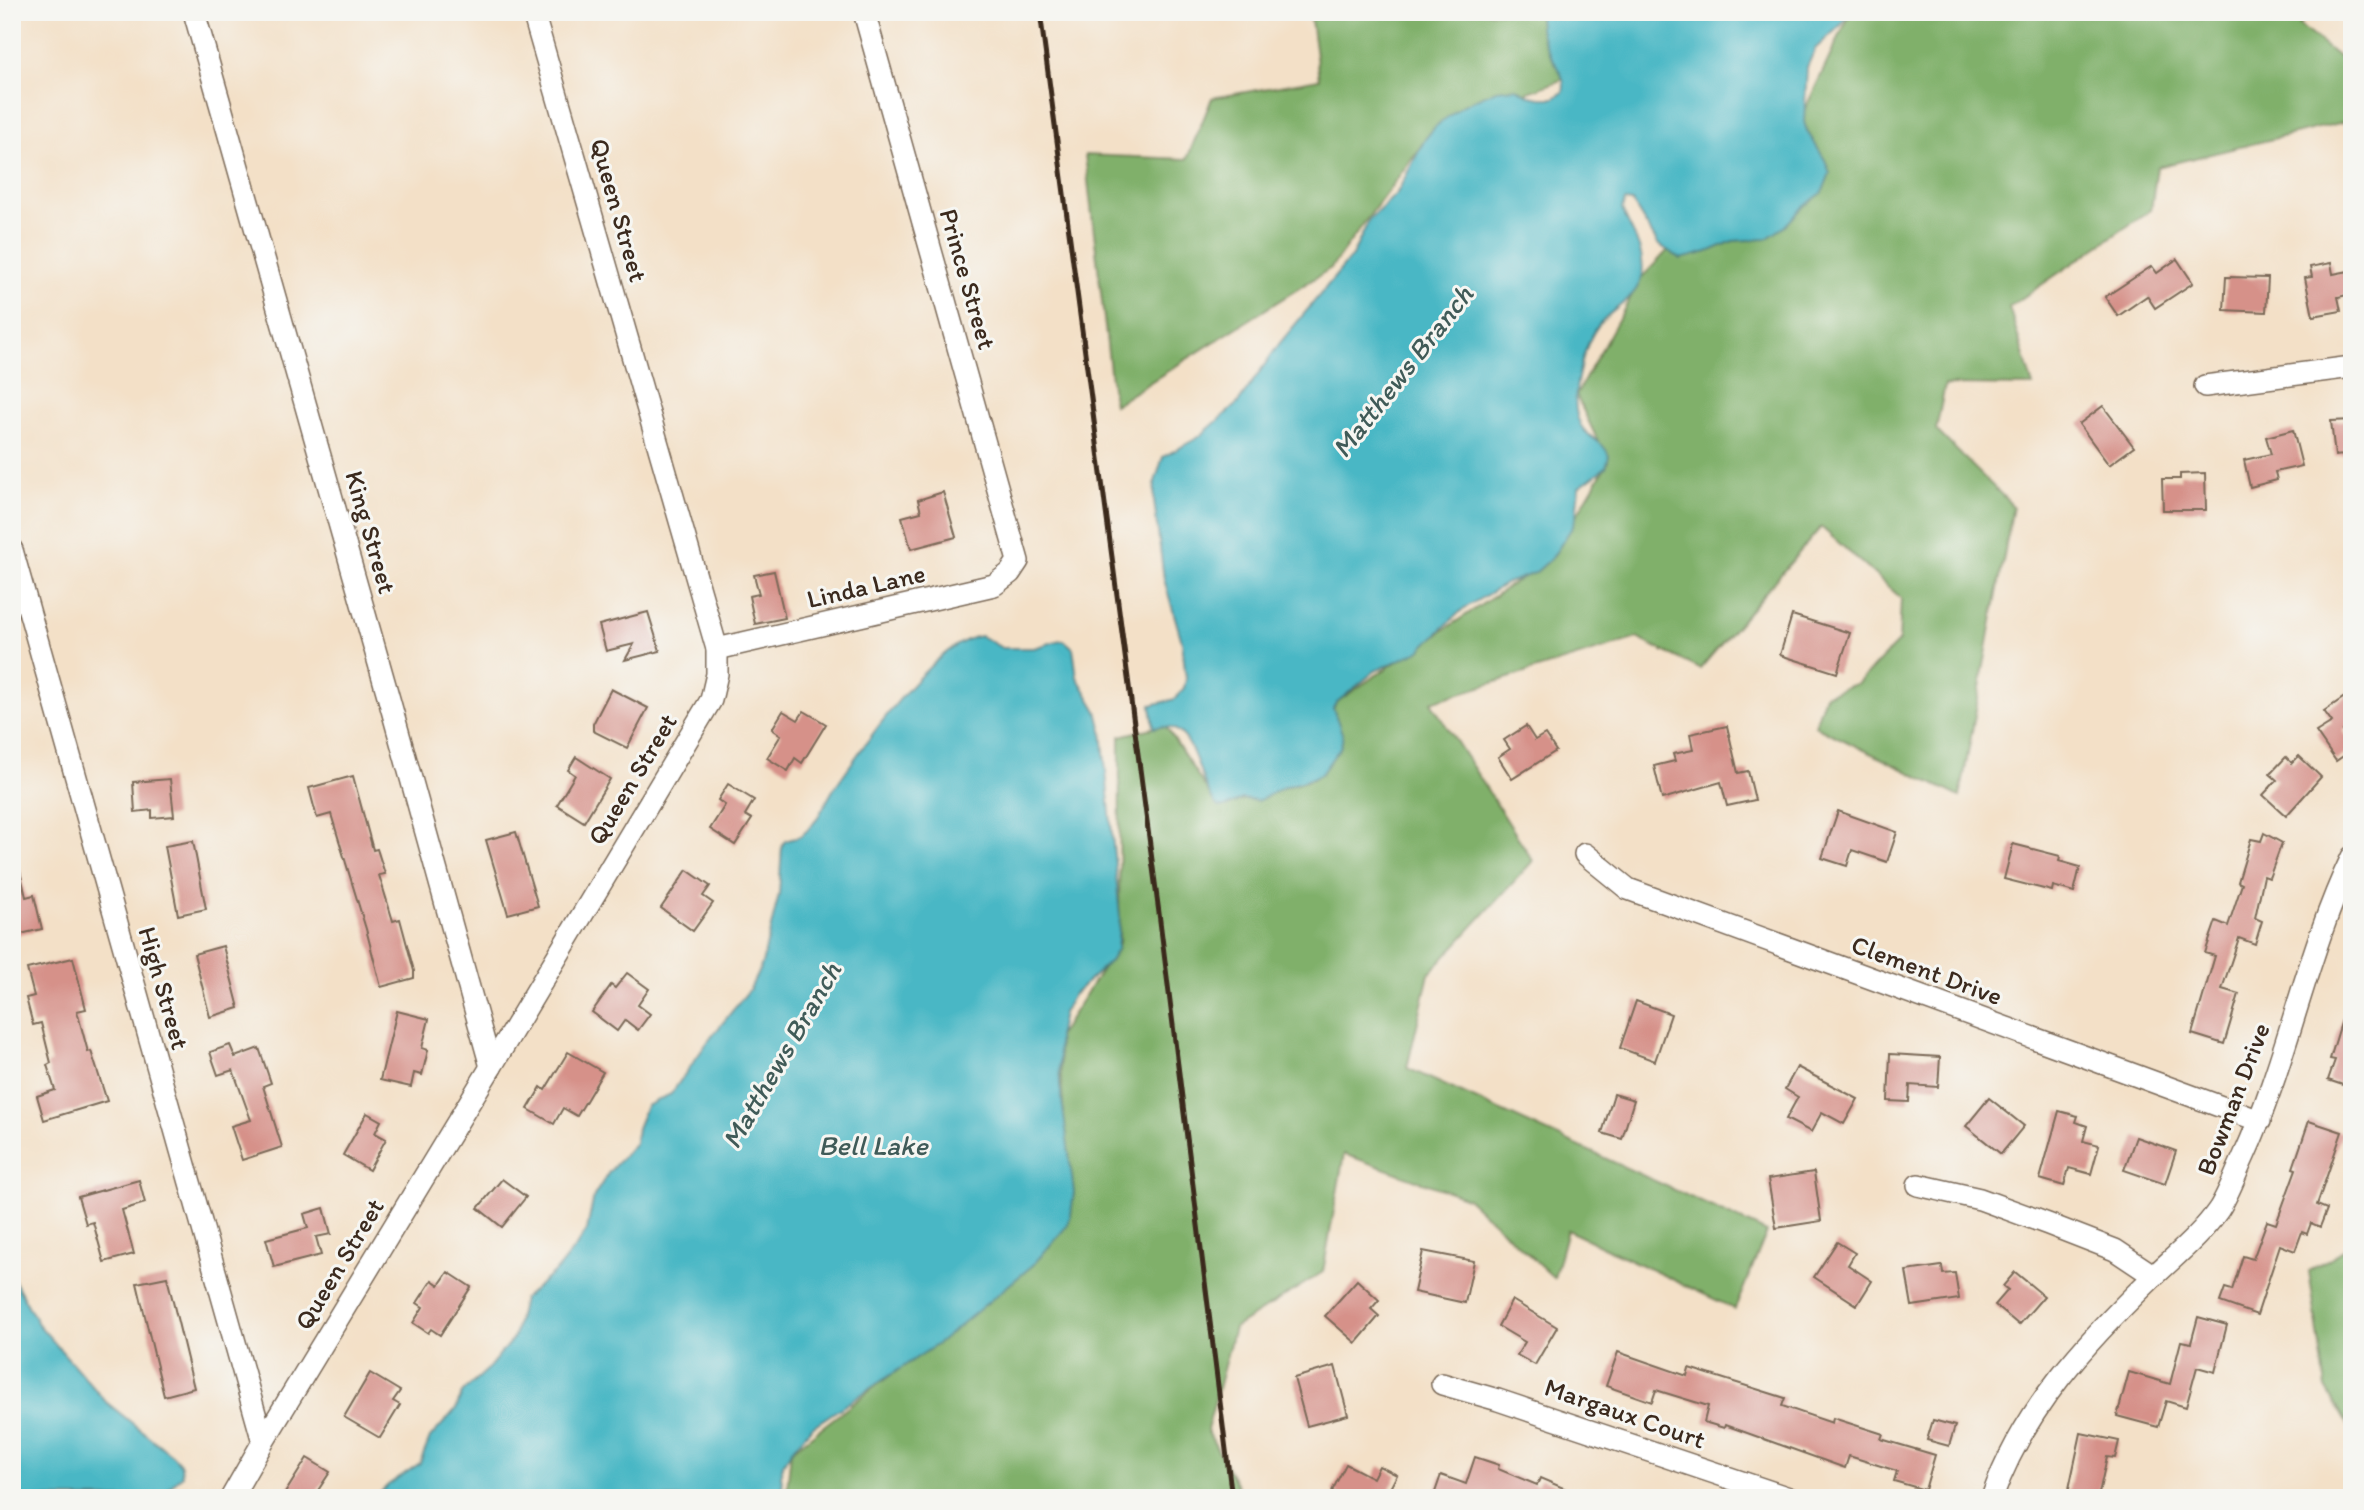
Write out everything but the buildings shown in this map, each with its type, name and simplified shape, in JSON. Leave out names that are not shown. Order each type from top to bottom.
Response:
[{"type":"street","name":"King Street","points":[[194,12],[382,672],[491,1068]]},
{"type":"street","name":"Queen Street","points":[[231,1498],[711,701],[718,674],[717,649],[533,12]]},
{"type":"street","name":"Prince Street","points":[[864,12],[1018,561]]},
{"type":"street","points":[[2205,386],[2352,367]]},
{"type":"street","name":"High Street","points":[[12,550],[263,1442]]},
{"type":"street","name":"Linda Lane","points":[[717,649],[994,585],[1010,573],[1018,561]]},
{"type":"street","name":"Clement Drive","points":[[1585,854],[1628,889],[2260,1121]]},
{"type":"street","name":"Bowman Drive","points":[[1992,1498],[2002,1470],[2037,1407],[2081,1350],[2154,1276],[2189,1245],[2220,1208],[2260,1121],[2333,895],[2352,857]]},
{"type":"street","points":[[1918,1185],[1980,1199],[2048,1224],[2115,1250],[2154,1276]]},
{"type":"street","name":"Margaux Court","points":[[1442,1384],[1498,1400],[1789,1498]]},
{"type":"green space","points":[[1310,12],[1540,12],[1539,18],[1564,79],[1435,127],[1331,268],[1114,405],[1085,155],[1187,159],[1212,98],[1319,79]]},
{"type":"green space","points":[[1851,12],[2311,12],[2299,25],[2352,68],[2352,120],[2157,167],[2151,210],[2009,307],[2033,386],[1945,385],[1936,430],[2013,506],[1960,797],[1815,726],[1825,695],[1858,683],[1899,641],[1901,598],[1821,527],[1700,669],[1637,638],[1431,702],[1533,861],[1429,974],[1407,1068],[1767,1232],[1735,1309],[1567,1230],[1554,1278],[1467,1198],[1344,1154],[1323,1272],[1234,1328],[1207,1430],[1244,1498],[786,1498],[791,1451],[1000,1291],[1071,1215],[1058,1037],[1119,943],[1120,736],[1165,725],[1218,807],[1313,779],[1335,703],[1551,558],[1608,462],[1576,395],[1642,277],[1805,109]]},
{"type":"green space","points":[[2352,1245],[2352,1432],[2326,1388],[2309,1271]]},
{"type":"water","name":"Matthews Branch","points":[[1540,12],[1849,12],[1842,24],[1815,49],[1807,67],[1804,122],[1830,173],[1822,193],[1803,207],[1784,227],[1766,239],[1733,241],[1708,252],[1681,259],[1658,244],[1632,202],[1625,201],[1622,209],[1640,248],[1642,275],[1637,288],[1604,319],[1591,337],[1576,388],[1578,420],[1609,456],[1606,467],[1579,487],[1573,526],[1552,558],[1535,573],[1507,583],[1463,609],[1419,651],[1375,671],[1336,703],[1333,708],[1343,736],[1341,746],[1321,774],[1284,787],[1258,801],[1242,799],[1226,807],[1218,807],[1210,795],[1187,741],[1179,732],[1168,727],[1154,728],[1151,705],[1175,699],[1184,688],[1186,679],[1182,642],[1164,579],[1154,501],[1155,482],[1163,457],[1199,437],[1238,403],[1279,344],[1352,256],[1369,220],[1397,193],[1425,139],[1435,127],[1463,105],[1496,90],[1516,88],[1540,98],[1554,98],[1563,92],[1562,75],[1542,37]]},
{"type":"water","name":"Bell Lake","points":[[981,636],[1002,648],[1034,648],[1065,641],[1073,648],[1077,677],[1097,711],[1102,731],[1120,916],[1117,950],[1110,961],[1073,995],[1063,1013],[1058,1037],[1060,1085],[1074,1192],[1067,1226],[1033,1265],[939,1343],[812,1427],[783,1464],[781,1475],[784,1498],[375,1498],[388,1485],[420,1463],[430,1438],[456,1409],[462,1393],[487,1370],[514,1337],[523,1299],[557,1270],[587,1230],[594,1196],[609,1172],[635,1143],[637,1128],[646,1106],[671,1094],[709,1040],[750,989],[762,964],[779,894],[782,846],[785,841],[800,836],[812,826],[864,746],[921,675],[962,642]]},
{"type":"water","points":[[12,1276],[38,1324],[106,1402],[181,1465],[182,1475],[160,1498],[12,1498]]},
{"type":"railway","points":[[1040,12],[1159,913],[1232,1498]]}]
